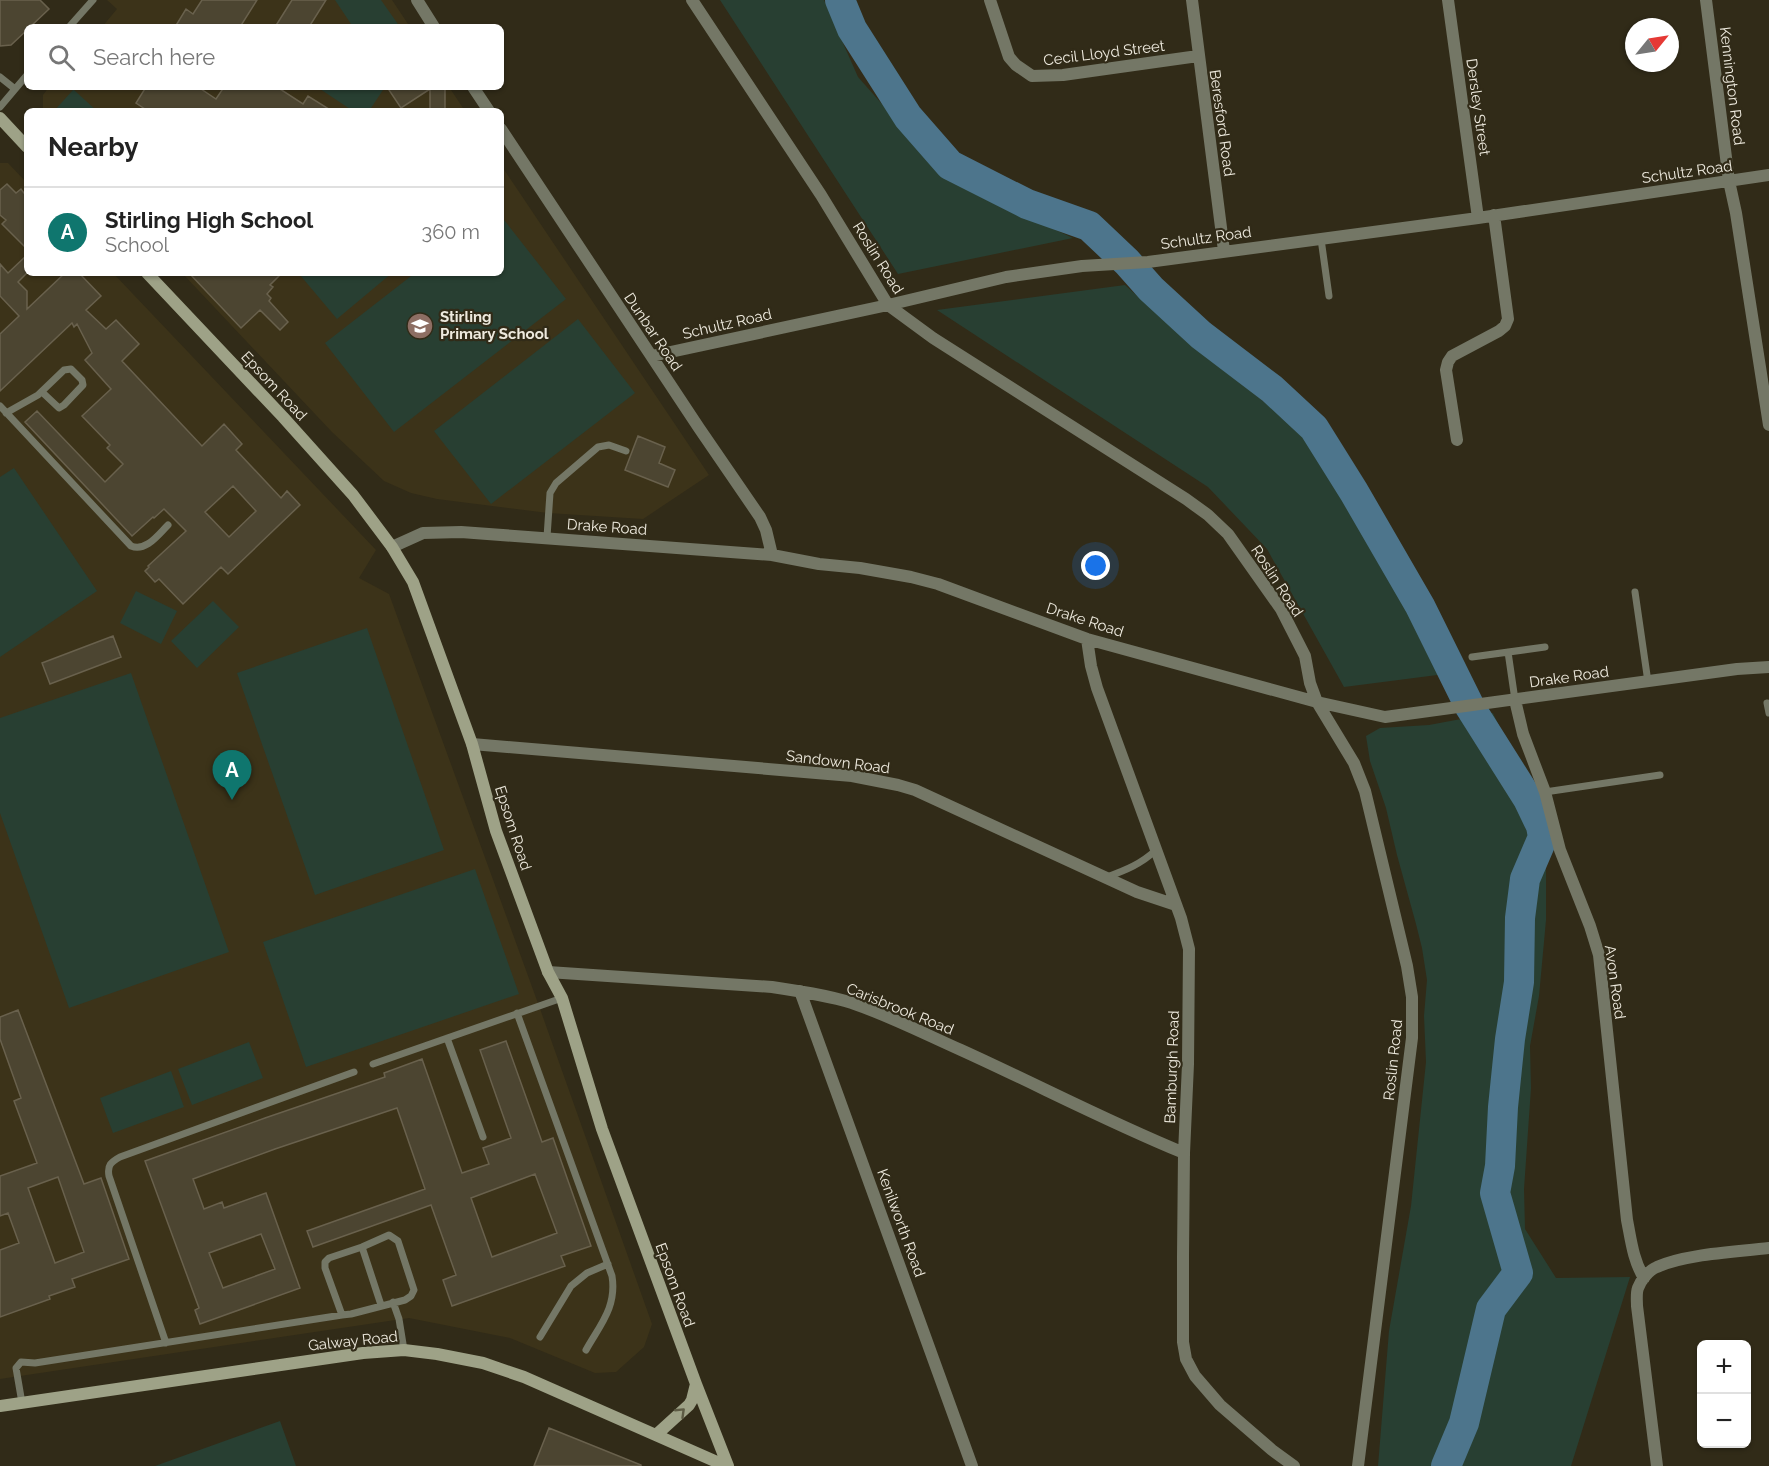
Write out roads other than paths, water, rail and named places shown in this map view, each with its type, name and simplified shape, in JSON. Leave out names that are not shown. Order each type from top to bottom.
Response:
[{"type":"street","points":[[417,0],[432,24]]},
{"type":"street","name":"Roslin Road","points":[[692,0],[821,195],[888,305],[933,338],[1177,493],[1208,515],[1228,534],[1281,609],[1305,656],[1310,683],[1317,702],[1354,763],[1365,791],[1397,922],[1412,997],[1412,1038],[1358,1466]]},
{"type":"street","name":"Cecil Lloyd Street","points":[[990,0],[1009,57],[1032,76],[1063,75],[1198,56]]},
{"type":"street","name":"Beresford Road","points":[[1192,0],[1224,251]]},
{"type":"street","name":"Dersley Street","points":[[1448,0],[1478,218]]},
{"type":"street","name":"Kennington Road","points":[[1706,0],[1729,181],[1769,425]]},
{"type":"street","points":[[475,90],[487,108]]},
{"type":"street","points":[[0,118],[24,144]]},
{"type":"street","name":"Dunbar Road","points":[[504,134],[760,517],[772,555]]},
{"type":"street","name":"Schultz Road","points":[[652,357],[1006,277],[1082,266],[1148,262],[1321,239],[1769,175]]},
{"type":"street","points":[[1457,440],[1446,370],[1448,362],[1452,356],[1499,331],[1508,319],[1494,215]]},
{"type":"street","name":"Epsom Road","points":[[150,276],[353,495],[392,547],[413,582],[472,744],[496,831],[548,972],[562,998],[602,1129],[727,1466]]},
{"type":"street","name":"Drake Road","points":[[392,547],[423,533],[461,532],[772,555],[819,564],[860,568],[938,584],[1087,639],[1317,702],[1385,717],[1737,669],[1769,667]]},
{"type":"street","name":"Bamburgh Road","points":[[1087,639],[1097,688],[1176,904],[1189,949],[1182,1342],[1186,1359],[1195,1376],[1220,1405],[1294,1466]]},
{"type":"street","name":"Avon Road","points":[[1515,700],[1523,734],[1545,792],[1560,850],[1599,955],[1627,1220],[1634,1255],[1644,1278]]},
{"type":"street","name":"Sandown Road","points":[[472,744],[852,776],[888,783],[915,790],[962,810],[1137,892],[1176,904]]},
{"type":"street","name":"Carisbrook Road","points":[[548,972],[760,986],[800,991],[851,1003],[893,1019],[1128,1130],[1184,1153]]},
{"type":"street","name":"Kenilworth Road","points":[[800,991],[972,1466]]},
{"type":"street","points":[[1657,1466],[1637,1306],[1637,1288],[1654,1268],[1688,1258],[1769,1248]]},
{"type":"street","name":"Galway Road","points":[[0,1406],[363,1353],[404,1350],[483,1363],[524,1377],[727,1466]]},
{"type":"street","points":[[656,1435],[689,1405],[696,1384]]},
{"type":"lane","points":[[72,24],[93,0]]},
{"type":"lane","points":[[0,77],[15,89]]},
{"type":"lane","points":[[0,107],[24,78]]},
{"type":"lane","points":[[1321,239],[1329,296]]},
{"type":"lane","points":[[6,413],[38,395],[68,369],[71,369],[83,385],[64,405],[58,408],[42,392]]},
{"type":"lane","points":[[0,406],[131,546],[144,547],[168,525]]},
{"type":"lane","points":[[547,537],[550,493],[556,483],[598,447],[609,445],[626,451]]},
{"type":"lane","points":[[1635,592],[1648,682]]},
{"type":"lane","points":[[1472,657],[1545,647]]},
{"type":"lane","points":[[1508,652],[1515,700]]},
{"type":"lane","points":[[1767,703],[1769,713]]},
{"type":"lane","points":[[1545,792],[1660,775]]},
{"type":"lane","points":[[1105,877],[1130,868],[1156,850]]},
{"type":"lane","points":[[373,1064],[562,998]]},
{"type":"lane","points":[[518,1013],[614,1285],[611,1306],[586,1350]]},
{"type":"lane","points":[[447,1038],[483,1137]]},
{"type":"lane","points":[[166,1343],[109,1176],[108,1168],[111,1162],[354,1072]]},
{"type":"lane","points":[[22,1403],[16,1368],[21,1362],[35,1363],[342,1315],[405,1300],[414,1290],[398,1241],[389,1235],[329,1258],[325,1262],[325,1268],[342,1315]]},
{"type":"lane","points":[[362,1247],[381,1305]]},
{"type":"lane","points":[[540,1337],[571,1286],[587,1273],[608,1264]]},
{"type":"lane","points":[[393,1302],[399,1319],[404,1350]]},
{"type":"waterway","points":[[840,0],[852,29],[908,117],[950,165],[1027,204],[1089,226],[1127,262],[1151,289],[1201,335],[1272,389],[1314,428],[1420,606],[1470,707],[1528,799],[1541,826],[1543,837],[1525,879],[1520,918],[1519,982],[1510,1039],[1500,1166],[1495,1193],[1518,1273],[1491,1309],[1464,1423],[1446,1466]]},
{"type":"place","name":"Stirling Primary School","points":[[420,326]]},
{"type":"place","name":"Stirling High School","points":[[232,800]]}]
